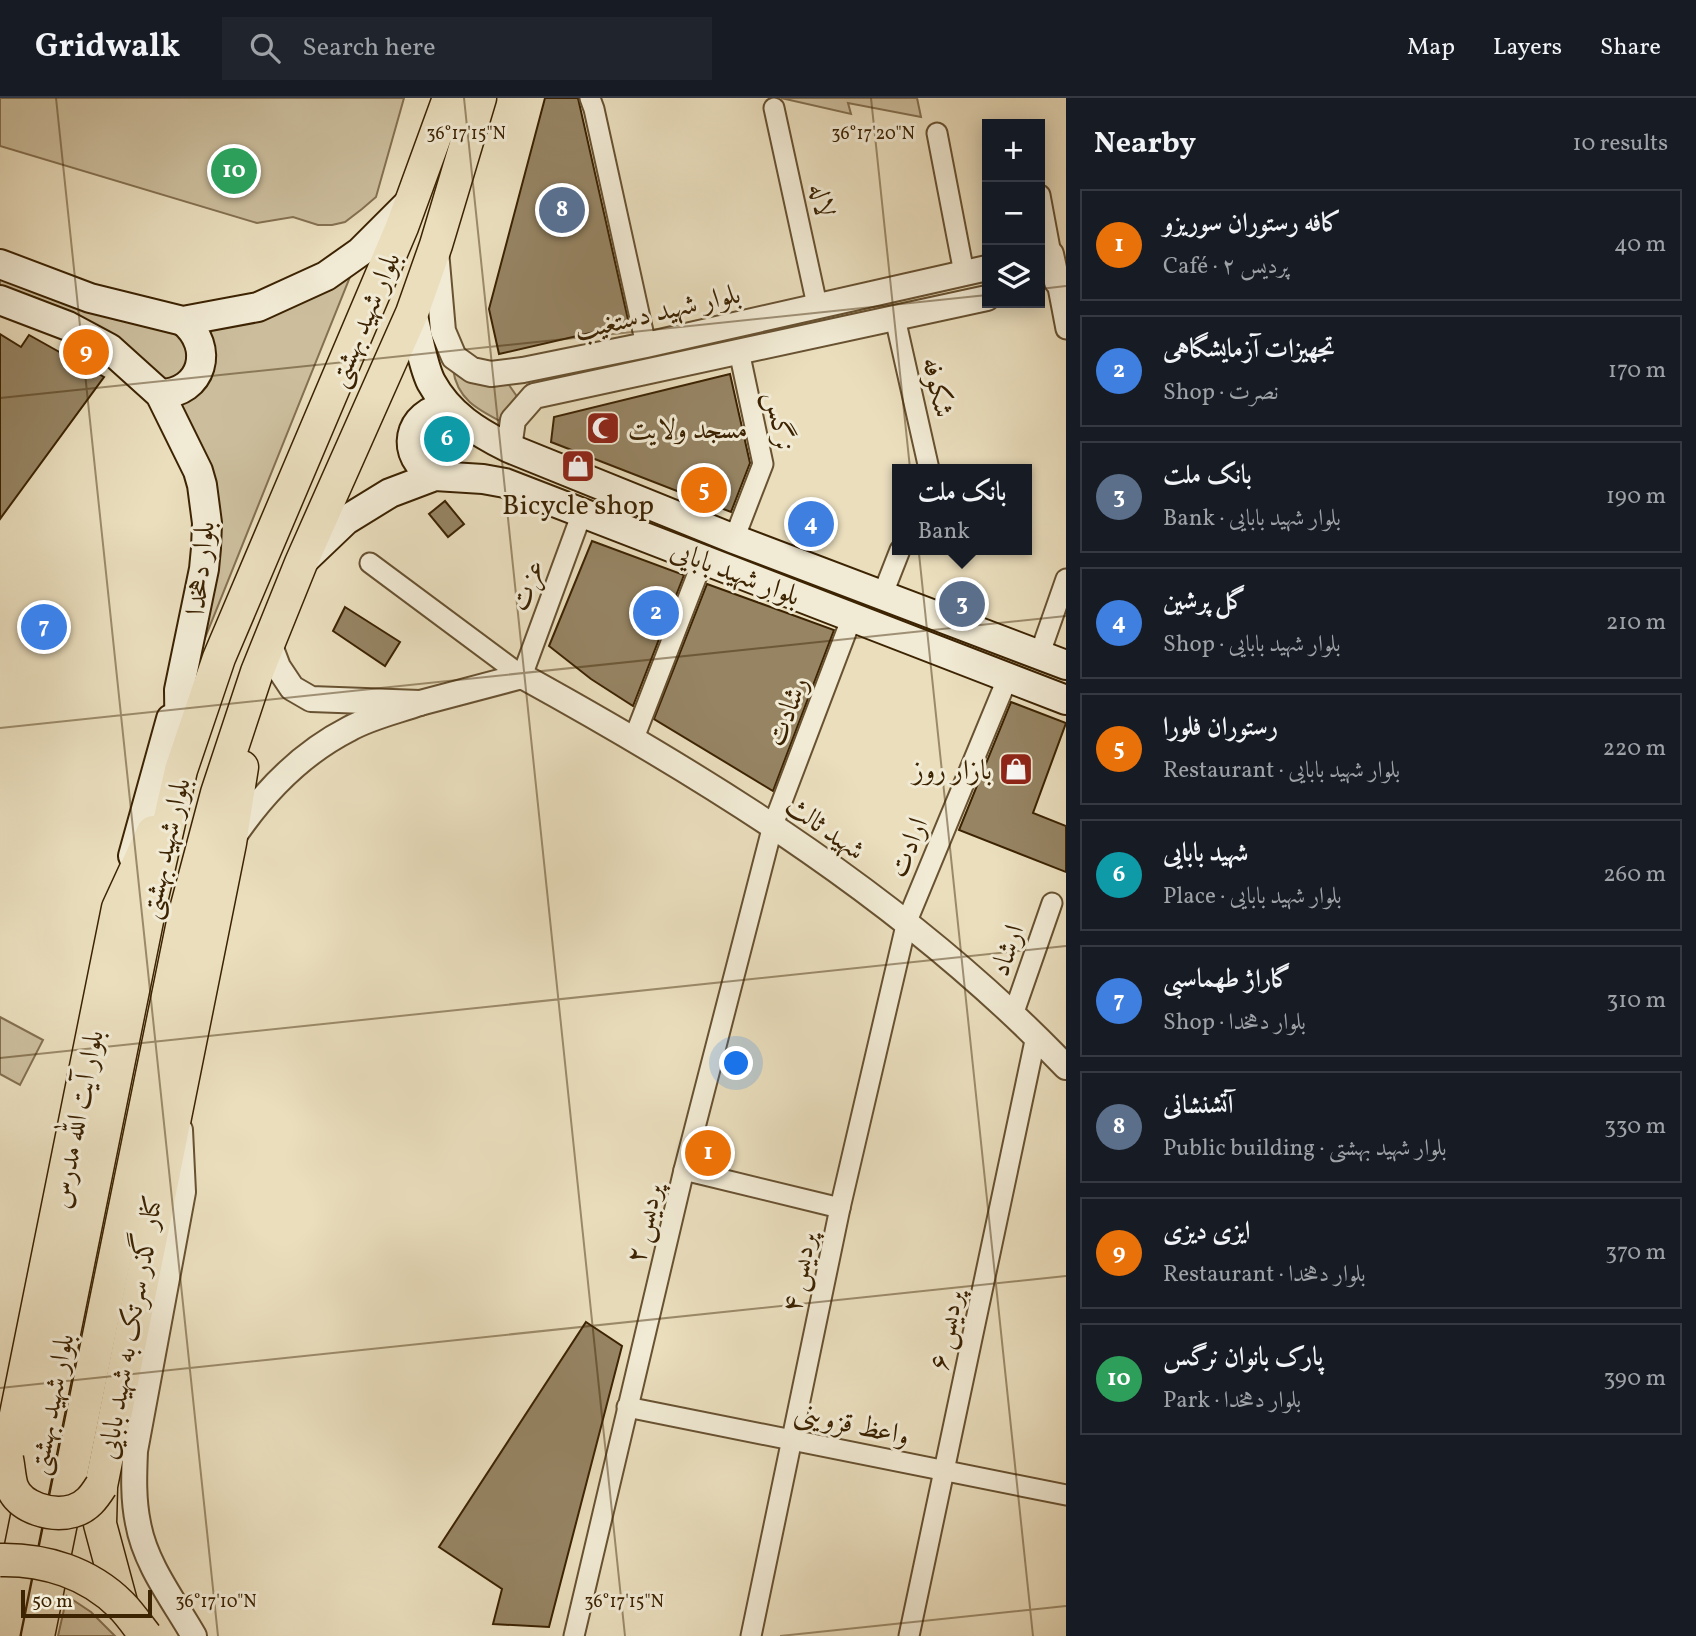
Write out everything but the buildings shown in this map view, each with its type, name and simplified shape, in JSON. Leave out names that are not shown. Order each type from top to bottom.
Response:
[{"type":"main road","points":[[425,161],[439,98]]},
{"type":"main road","name":"بلوار شهید بهشتی","points":[[3,1636],[150,906],[181,770],[219,658],[411,201],[449,98]]},
{"type":"main road","name":"بلوار شهید بهشتی","points":[[38,1636],[184,917],[217,793],[257,672],[301,563],[412,313],[436,245],[480,98]]},
{"type":"main road","points":[[436,245],[497,98]]},
{"type":"main road","points":[[0,264],[90,298],[183,321],[258,307],[326,276],[360,252],[411,201]]},
{"type":"main road","name":"بلوار دهخدا","points":[[0,300],[68,326],[109,348],[160,394],[198,471],[207,523],[204,569],[179,690],[181,770]]},
{"type":"main road","name":"بلوار شهید بابایی","points":[[412,313],[430,380],[448,407],[480,433],[509,448],[734,539],[1066,665]]},
{"type":"main road","points":[[160,394],[182,388],[193,379],[199,368],[202,357],[199,339],[183,321]]},
{"type":"main road","points":[[435,476],[420,466],[415,458],[411,440],[413,431],[423,416],[439,408],[448,407]]},
{"type":"main road","name":"بلوار شهید بابایی","points":[[301,563],[346,520],[390,492],[435,476],[483,479],[505,484],[582,513],[1066,700]]},
{"type":"main road","points":[[122,1606],[100,1524],[101,1486],[230,843],[257,672]]},
{"type":"main road","points":[[118,908],[179,690]]},
{"type":"main road","name":"بلوار آیت الله مدرس","points":[[4,1468],[118,908],[181,770]]},
{"type":"main road","points":[[4,1468],[19,1499],[28,1506],[47,1511],[72,1512],[90,1503],[101,1486]]},
{"type":"main road","points":[[0,1560],[30,1562],[73,1572],[97,1585],[122,1606],[146,1636]]},
{"type":"street","points":[[590,98],[646,345]]},
{"type":"street","name":"لاله","points":[[774,108],[817,305]]},
{"type":"street","points":[[937,133],[976,271]]},
{"type":"street","points":[[1045,220],[1054,283],[1066,329]]},
{"type":"street","name":"بلوار شهید دستغیب","points":[[436,245],[443,331],[454,356],[472,370],[492,373],[523,370],[646,345],[976,271]]},
{"type":"street","name":"بلوار شهید دستغیب","points":[[534,396],[982,299]]},
{"type":"street","name":"شکوفه","points":[[895,318],[928,464]]},
{"type":"street","name":"نرگس","points":[[734,539],[763,464],[739,351]]},
{"type":"street","points":[[509,448],[513,420],[534,396],[524,385],[523,370]]},
{"type":"street","name":"عزت","points":[[522,676],[582,513]]},
{"type":"street","points":[[882,596],[898,555]]},
{"type":"street","points":[[634,738],[703,560]]},
{"type":"street","name":"شهید ثالث","points":[[370,563],[522,676],[634,738],[773,825],[907,921],[1036,1036],[1066,1067]]},
{"type":"street","points":[[1039,656],[1066,579]]},
{"type":"street","name":"رشادت","points":[[773,825],[852,617]]},
{"type":"street","points":[[269,643],[278,667],[292,688],[311,699],[420,703]]},
{"type":"street","points":[[230,843],[255,806],[304,758],[349,728],[420,703],[522,676]]},
{"type":"street","name":"ارادت","points":[[907,921],[1007,677]]},
{"type":"street","name":"پردیس ۲","points":[[574,1636],[684,1170],[773,825]]},
{"type":"street","name":"ارشاد","points":[[1013,1015],[1052,903]]},
{"type":"street","name":"پردیس ۴","points":[[751,1636],[840,1208],[907,921]]},
{"type":"street","name":"پردیس ۶","points":[[909,1636],[1036,1036]]},
{"type":"street","name":"کنار گذر سرتک به شهید بابایی","points":[[179,1098],[183,1192],[135,1451],[134,1487],[138,1524],[149,1558],[194,1636]]},
{"type":"street","points":[[684,1170],[840,1208]]},
{"type":"street","name":"واعظ قزوینی","points":[[627,1406],[1066,1495]]},
{"type":"shaded area","points":[[0,98],[404,98],[376,197],[345,222],[318,225],[293,217],[257,223],[0,146]]},
{"type":"shaded area","points":[[781,98],[917,98],[921,117],[848,103],[851,114]]},
{"type":"shaded area","points":[[360,252],[203,643],[179,690],[207,523],[160,394],[0,300],[0,264],[183,321],[258,307]]},
{"type":"shaded area","points":[[453,369],[480,384],[509,385],[518,398],[504,423],[478,408],[464,396],[455,380]]},
{"type":"shaded area","points":[[0,1017],[43,1040],[20,1085],[0,1074]]},
{"type":"shaded area","points":[[67,1596],[91,1612],[115,1636],[58,1636]]},
{"type":"place","name":"پارک بانوان نرگس","points":[[234,171]]},
{"type":"place","name":"آتشنشانی","points":[[562,210]]},
{"type":"place","name":"ایزی دیزی","points":[[86,352]]},
{"type":"place","name":"مسجد ولایت","points":[[603,428]]},
{"type":"place","name":"شهید بابایی","points":[[447,439]]},
{"type":"place","name":"Bicycle shop","points":[[578,466]]},
{"type":"place","name":"رستوران فلورا","points":[[704,490]]},
{"type":"place","name":"گل پرشین","points":[[811,524]]},
{"type":"place","name":"بانک ملت","points":[[962,604]]},
{"type":"place","name":"تجهیزات آزمایشگاهی","points":[[656,613]]},
{"type":"place","name":"گاراژ طهماسبی","points":[[44,627]]},
{"type":"place","name":"بازار روز","points":[[1016,769]]},
{"type":"place","name":"کافه رستوران سوریزو","points":[[708,1153]]}]
